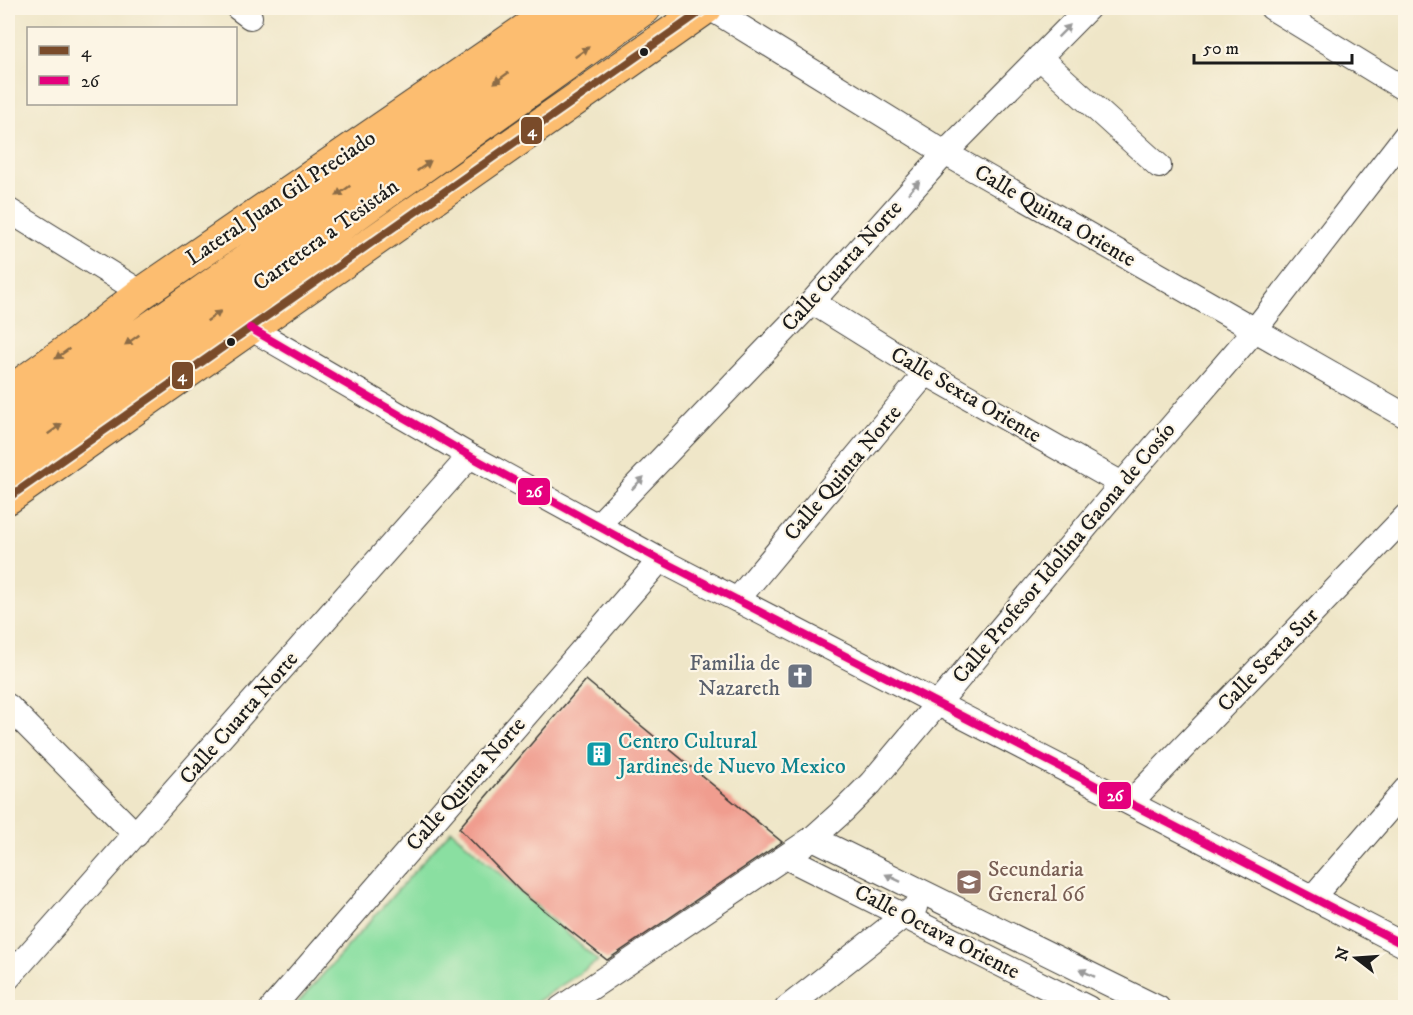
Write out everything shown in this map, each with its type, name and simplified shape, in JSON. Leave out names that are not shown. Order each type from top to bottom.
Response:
[{"type":"main road","name":"Lateral Juan Gil Preciado","points":[[8,393],[142,293],[558,8]]},
{"type":"main road","name":"Carretera a Tesistán","points":[[8,427],[600,8]]},
{"type":"main road","name":"Carretera a Tesistán","points":[[8,463],[645,8]]},
{"type":"main road","points":[[8,498],[708,8]]},
{"type":"street","name":"Calle Quinta Oriente","points":[[708,8],[945,153],[1406,416]]},
{"type":"street","name":"Calle Cuarta Norte","points":[[598,525],[812,302],[945,153],[1088,8]]},
{"type":"street","points":[[1272,8],[1406,90]]},
{"type":"street","points":[[1039,57],[1160,166]]},
{"type":"street","name":"Calle Profesor Idolina Gaona de Cosío","points":[[561,1008],[813,838],[871,783],[936,703],[1254,331],[1406,135]]},
{"type":"street","points":[[8,210],[142,293]]},
{"type":"street","name":"Calle Sexta Oriente","points":[[812,302],[926,373],[1122,484]]},
{"type":"street","points":[[250,328],[470,456],[660,560],[1406,946]]},
{"type":"street","name":"Calle Quinta Norte","points":[[737,600],[926,373]]},
{"type":"street","name":"Calle Cuarta Norte","points":[[8,978],[470,456]]},
{"type":"street","name":"Calle Sexta Sur","points":[[1130,803],[1406,516]]},
{"type":"street","name":"Calle Quinta Norte","points":[[272,1008],[660,560]]},
{"type":"street","points":[[8,706],[136,835]]},
{"type":"street","points":[[1312,898],[1406,789]]},
{"type":"street","name":"Calle Octava Oriente","points":[[813,838],[1158,1008]]},
{"type":"street","name":"Calle Octava Oriente","points":[[786,856],[1086,1007]]},
{"type":"street","points":[[787,1008],[930,896]]},
{"type":"street","points":[[1086,1007],[1113,985]]},
{"type":"green space","points":[[451,830],[598,961],[529,1007],[294,1007]]},
{"type":"building","name":"Centro Cultural Jardines de Nuevo Mexico","points":[[586,680],[782,842],[607,960],[521,892],[459,828]]},
{"type":"transit line","name":"4","points":[[8,498],[706,8]]},
{"type":"transit line","name":"26","points":[[250,328],[470,456],[660,560],[1406,946]]},
{"type":"place","name":"Familia de Nazareth","points":[[800,676]]},
{"type":"place","name":"Centro Cultural Jardines de Nuevo Mexico","points":[[599,754]]},
{"type":"place","name":"Secundaria General 66","points":[[969,882]]}]
